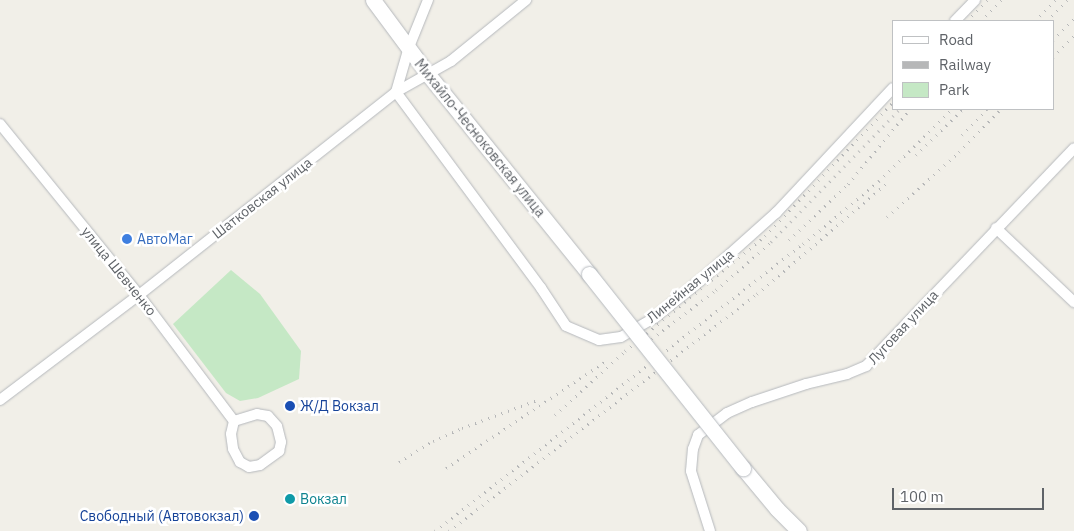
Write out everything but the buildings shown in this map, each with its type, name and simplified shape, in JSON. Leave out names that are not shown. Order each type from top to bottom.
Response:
[{"type":"street","name":"Михайло-Чесноковская улица","points":[[373,0],[427,73],[743,468],[776,509],[799,531]]},
{"type":"street","points":[[396,92],[409,47],[428,0]]},
{"type":"street","name":"Шатковская улица","points":[[0,400],[140,295],[396,92],[451,61],[526,0]]},
{"type":"street","points":[[956,20],[974,0]]},
{"type":"street","name":"Линейная улица","points":[[396,92],[541,288],[566,326],[599,340],[621,338],[654,318],[701,280],[776,213],[892,89]]},
{"type":"street","name":"улица Шевченко","points":[[0,124],[140,295],[234,421]]},
{"type":"street","name":"Луговая улица","points":[[710,531],[691,472],[693,449],[698,435],[727,413],[770,396],[847,374],[866,366],[1074,148]]},
{"type":"street","points":[[996,228],[1074,302]]},
{"type":"street","points":[[257,414],[268,416],[277,426],[282,442],[279,452],[260,465],[249,466],[240,462],[234,449],[231,434],[234,421],[257,414]]},
{"type":"green space","points":[[231,270],[260,294],[301,351],[299,379],[258,398],[240,401],[226,393],[173,324]]},
{"type":"railway","points":[[968,20],[987,0]]},
{"type":"railway","points":[[982,20],[1001,0]]},
{"type":"railway","points":[[1036,20],[1055,0]]},
{"type":"railway","points":[[1048,20],[1067,0]]},
{"type":"railway","points":[[1054,39],[1074,18]]},
{"type":"railway","points":[[1054,56],[1074,35]]},
{"type":"railway","points":[[555,415],[625,351],[765,236],[892,103]]},
{"type":"railway","points":[[646,343],[716,290],[771,242],[899,110]]},
{"type":"railway","points":[[789,240],[848,184],[909,110]]},
{"type":"railway","points":[[435,531],[803,244],[879,181],[951,110]]},
{"type":"railway","points":[[916,155],[962,110]]},
{"type":"railway","points":[[962,135],[986,110]]},
{"type":"railway","points":[[887,217],[959,152],[1000,110]]},
{"type":"railway","points":[[449,531],[757,294],[886,184]]},
{"type":"railway","points":[[446,468],[606,361]]},
{"type":"railway","points":[[399,462],[433,441],[537,400]]},
{"type":"place","name":"АвтоМаг","points":[[127,239]]},
{"type":"place","name":"Ж/Д Вокзал","points":[[290,406]]},
{"type":"place","name":"Вокзал","points":[[290,499]]},
{"type":"place","name":"Свободный (Автовокзал)","points":[[254,516]]}]
